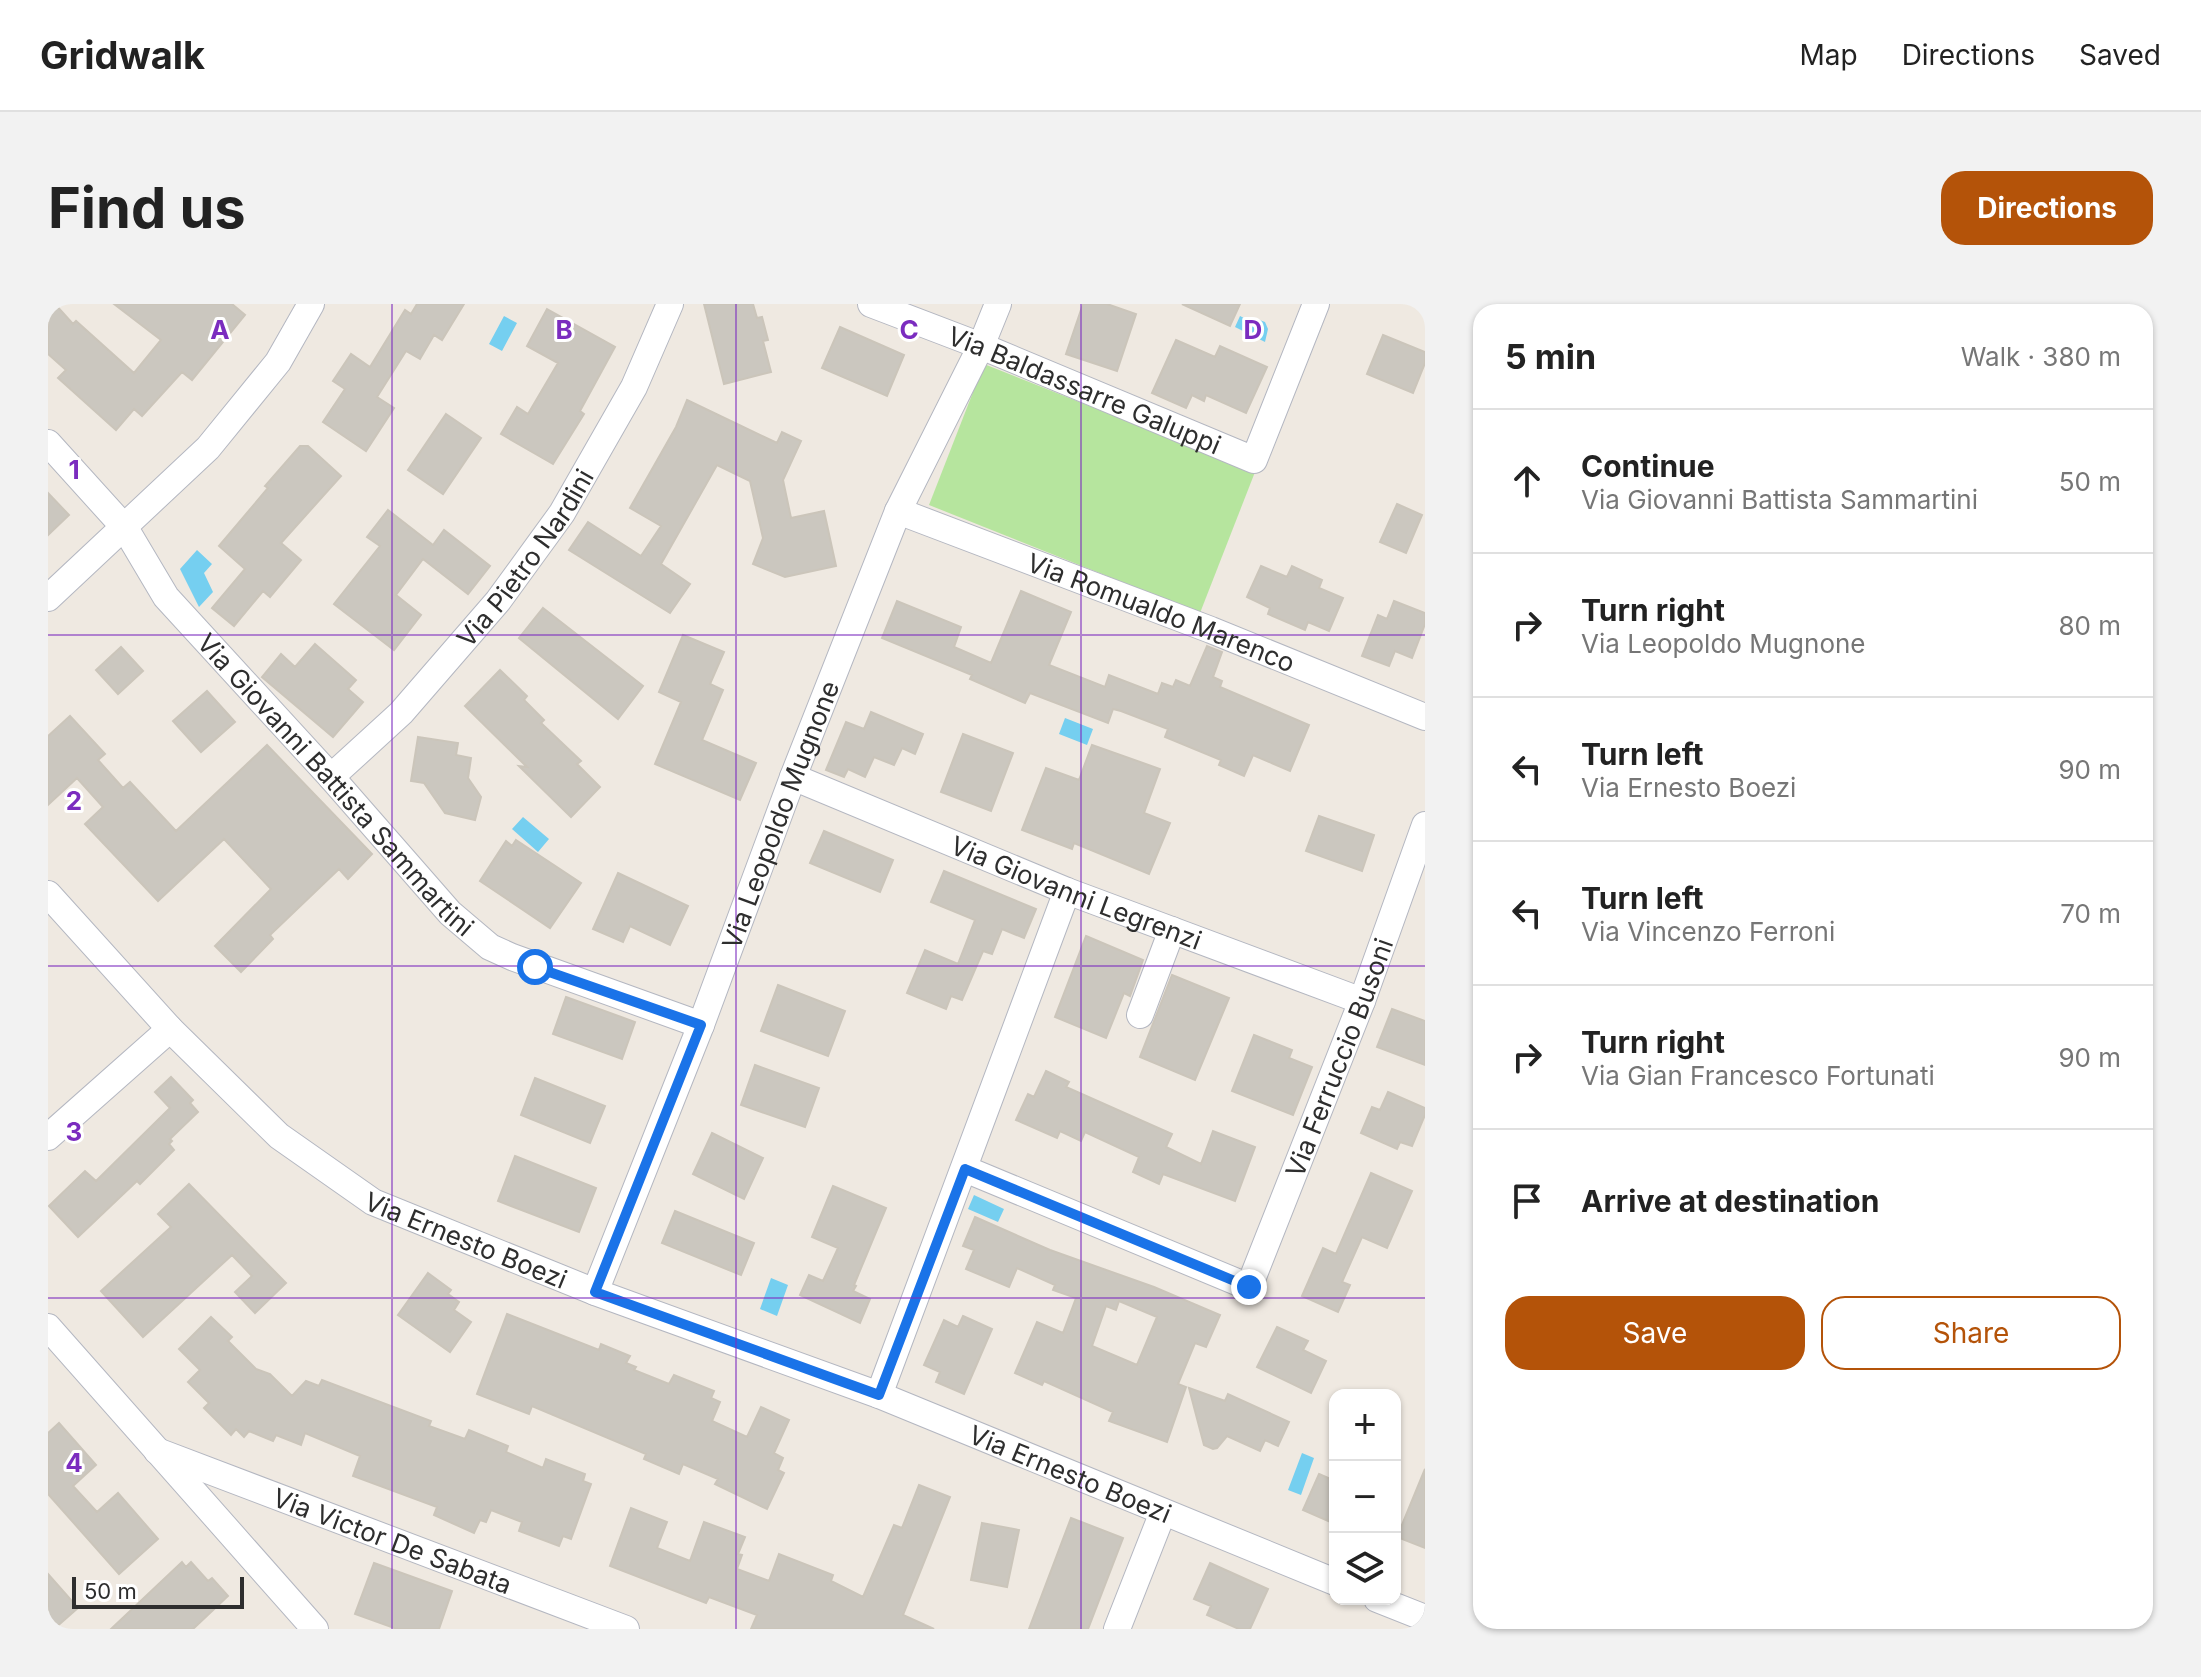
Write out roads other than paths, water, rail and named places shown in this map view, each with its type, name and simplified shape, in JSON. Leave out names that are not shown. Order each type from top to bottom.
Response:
[{"type":"street","points":[[48,598],[208,448],[278,362],[311,304]]},
{"type":"street","name":"Via Pietro Nardini","points":[[331,777],[411,702],[498,601],[562,513],[634,387],[670,304]]},
{"type":"street","name":"Via Baldassarre Galuppi","points":[[871,304],[981,346],[1254,460],[1316,304]]},
{"type":"street","name":"Via Leopoldo Mugnone","points":[[595,1292],[898,511],[981,346],[998,304]]},
{"type":"street","name":"Via Giovanni Battista Sammartini","points":[[48,443],[125,528],[166,597],[331,777],[450,913],[490,947],[535,967],[701,1025]]},
{"type":"street","name":"Via Romualdo Marenco","points":[[898,511],[1211,630],[1425,717]]},
{"type":"street","name":"Via Giovanni Legrenzi","points":[[793,777],[1067,891],[1362,1001]]},
{"type":"street","name":"Via Ferruccio Busoni","points":[[965,1169],[1249,1287],[1362,1001],[1425,825]]},
{"type":"street","points":[[879,1395],[1067,891]]},
{"type":"street","name":"Via Ernesto Boezi","points":[[48,894],[170,1029],[279,1136],[373,1202],[595,1292],[879,1395],[1329,1580]]},
{"type":"street","points":[[1140,1015],[1172,930]]},
{"type":"street","points":[[48,1137],[170,1029]]},
{"type":"street","points":[[48,1327],[315,1629]]},
{"type":"street","name":"Via Victor De Sabata","points":[[157,1451],[626,1629]]},
{"type":"street","points":[[1117,1629],[1163,1512]]},
{"type":"street","points":[[1392,1605],[1425,1618]]},
{"type":"water","points":[[504,316],[517,323],[502,351],[489,344]]},
{"type":"water","points":[[1240,316],[1250,321],[1257,319],[1265,322],[1268,329],[1265,342],[1235,327]]},
{"type":"water","points":[[197,550],[212,564],[204,573],[213,592],[199,607],[180,569]]},
{"type":"water","points":[[1065,718],[1093,729],[1087,745],[1059,734]]},
{"type":"water","points":[[523,817],[549,839],[538,852],[512,829]]},
{"type":"water","points":[[974,1195],[1004,1209],[998,1222],[968,1209]]},
{"type":"water","points":[[771,1278],[788,1285],[777,1316],[760,1309]]},
{"type":"water","points":[[1302,1453],[1314,1458],[1301,1495],[1288,1490]]}]
